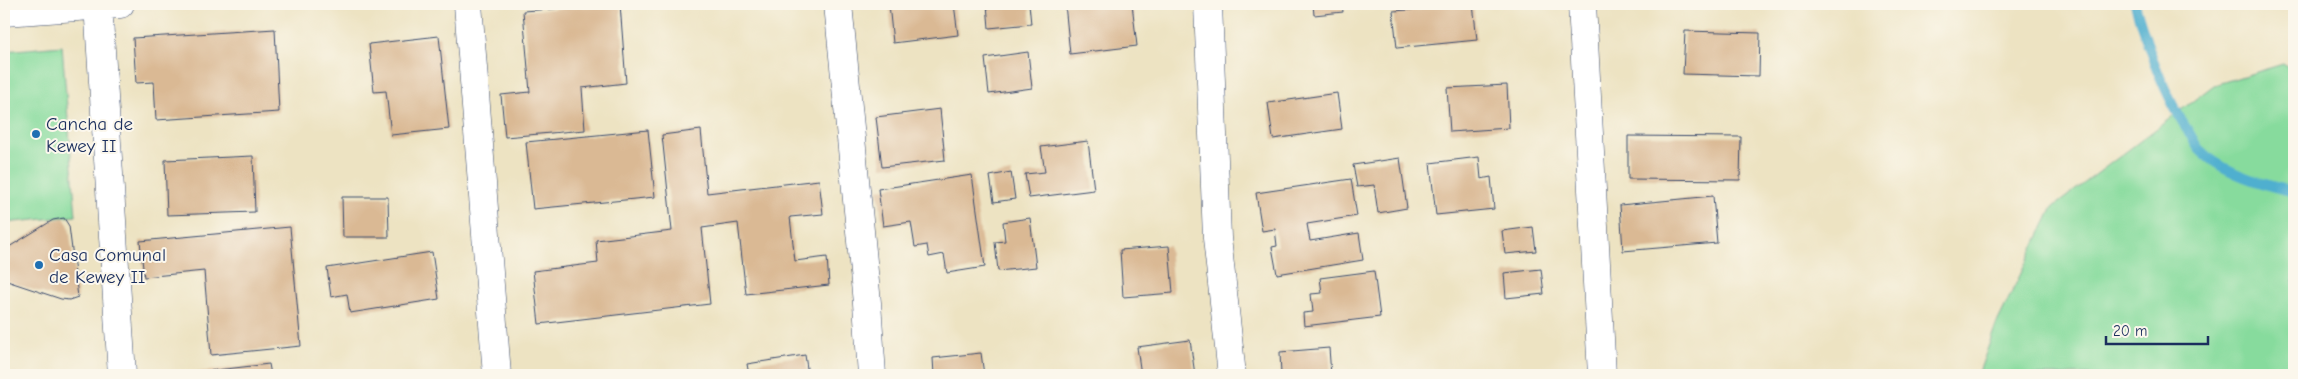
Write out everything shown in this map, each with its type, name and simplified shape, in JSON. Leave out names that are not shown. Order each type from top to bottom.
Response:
[{"type":"street","points":[[4,12],[106,4],[122,375]]},
{"type":"street","points":[[468,4],[496,375]]},
{"type":"street","points":[[838,4],[868,303],[872,375]]},
{"type":"street","points":[[1208,4],[1217,238],[1232,375]]},
{"type":"street","points":[[1582,4],[1602,375]]},
{"type":"green space","name":"Cancha de Kewey II","points":[[62,46],[76,216],[4,223],[4,51]]},
{"type":"green space","points":[[2283,64],[2294,71],[2294,375],[1978,375],[1996,325],[2053,207],[2214,85]]},
{"type":"building","points":[[620,4],[626,83],[582,88],[585,130],[505,137],[501,95],[530,92],[523,11]]},
{"type":"building","points":[[889,4],[954,4],[958,35],[893,43]]},
{"type":"building","points":[[987,4],[1029,4],[1031,24],[989,28]]},
{"type":"building","points":[[1065,4],[1132,4],[1137,46],[1070,54]]},
{"type":"building","points":[[1313,4],[1342,4],[1343,12],[1314,15]]},
{"type":"building","points":[[1422,4],[1473,4],[1477,40],[1397,48],[1393,11],[1423,9]]},
{"type":"building","points":[[1729,4],[1751,4],[1751,5],[1729,7]]},
{"type":"building","points":[[275,29],[279,112],[156,120],[154,82],[136,83],[133,38]]},
{"type":"building","points":[[1685,31],[1760,33],[1759,76],[1683,74]]},
{"type":"building","points":[[439,36],[449,129],[391,135],[386,91],[374,92],[369,44]]},
{"type":"building","points":[[1028,52],[1032,88],[989,94],[985,58]]},
{"type":"building","points":[[1507,85],[1509,128],[1450,132],[1447,88]]},
{"type":"building","points":[[1337,93],[1342,129],[1273,139],[1268,103]]},
{"type":"building","points":[[940,109],[945,160],[882,167],[876,117]]},
{"type":"building","points":[[648,130],[655,197],[533,209],[526,142]]},
{"type":"building","points":[[701,130],[707,193],[819,180],[823,214],[790,217],[795,261],[827,257],[829,285],[746,294],[738,223],[702,228],[710,304],[539,324],[533,271],[598,263],[596,240],[672,231],[662,135]]},
{"type":"building","points":[[1628,136],[1741,137],[1740,180],[1628,179]]},
{"type":"building","points":[[1088,141],[1094,190],[1029,198],[1025,174],[1045,172],[1041,147]]},
{"type":"building","points":[[253,156],[255,212],[167,215],[165,160]]},
{"type":"building","points":[[1479,157],[1481,179],[1491,177],[1494,209],[1436,215],[1430,163]]},
{"type":"building","points":[[1400,158],[1407,208],[1378,213],[1374,185],[1357,187],[1353,165]]},
{"type":"building","points":[[1011,172],[1015,199],[994,202],[990,176]]},
{"type":"building","points":[[972,175],[985,267],[947,273],[944,254],[929,257],[927,245],[915,247],[911,222],[883,226],[878,189]]},
{"type":"building","points":[[1351,179],[1357,216],[1307,224],[1310,241],[1359,233],[1363,260],[1277,274],[1272,247],[1277,246],[1275,229],[1262,231],[1256,193]]},
{"type":"building","points":[[1713,196],[1717,243],[1623,251],[1620,205]]},
{"type":"building","points":[[342,197],[388,197],[389,237],[343,237]]},
{"type":"building","name":"Casa Comunal de Kewey II","points":[[64,218],[69,226],[78,297],[69,300],[61,299],[4,280],[4,250],[53,220]]},
{"type":"building","points":[[1030,218],[1036,267],[998,271],[995,242],[1005,241],[1003,222]]},
{"type":"building","points":[[290,227],[301,346],[211,355],[204,271],[144,277],[140,241]]},
{"type":"building","points":[[1533,227],[1536,251],[1505,254],[1502,231]]},
{"type":"building","points":[[1169,246],[1173,293],[1123,297],[1120,250]]},
{"type":"building","points":[[432,252],[439,299],[350,313],[347,294],[331,297],[327,268]]},
{"type":"building","points":[[1541,269],[1544,294],[1506,298],[1504,273]]},
{"type":"building","points":[[1374,271],[1380,317],[1304,326],[1303,313],[1313,312],[1311,294],[1322,293],[1320,278]]},
{"type":"building","points":[[1190,340],[1195,375],[1141,375],[1137,347]]},
{"type":"building","points":[[1329,348],[1331,375],[1281,375],[1280,352]]},
{"type":"building","points":[[981,353],[984,375],[934,375],[933,358]]},
{"type":"building","points":[[805,355],[808,375],[749,375],[747,364]]},
{"type":"building","points":[[269,364],[271,375],[192,375],[191,373]]},
{"type":"waterway","points":[[2135,4],[2151,55],[2172,104],[2199,148],[2209,158],[2232,172],[2257,182],[2294,192]]},
{"type":"place","name":"Cancha de Kewey II","points":[[36,134]]},
{"type":"place","name":"Casa Comunal de Kewey II","points":[[39,265]]}]
